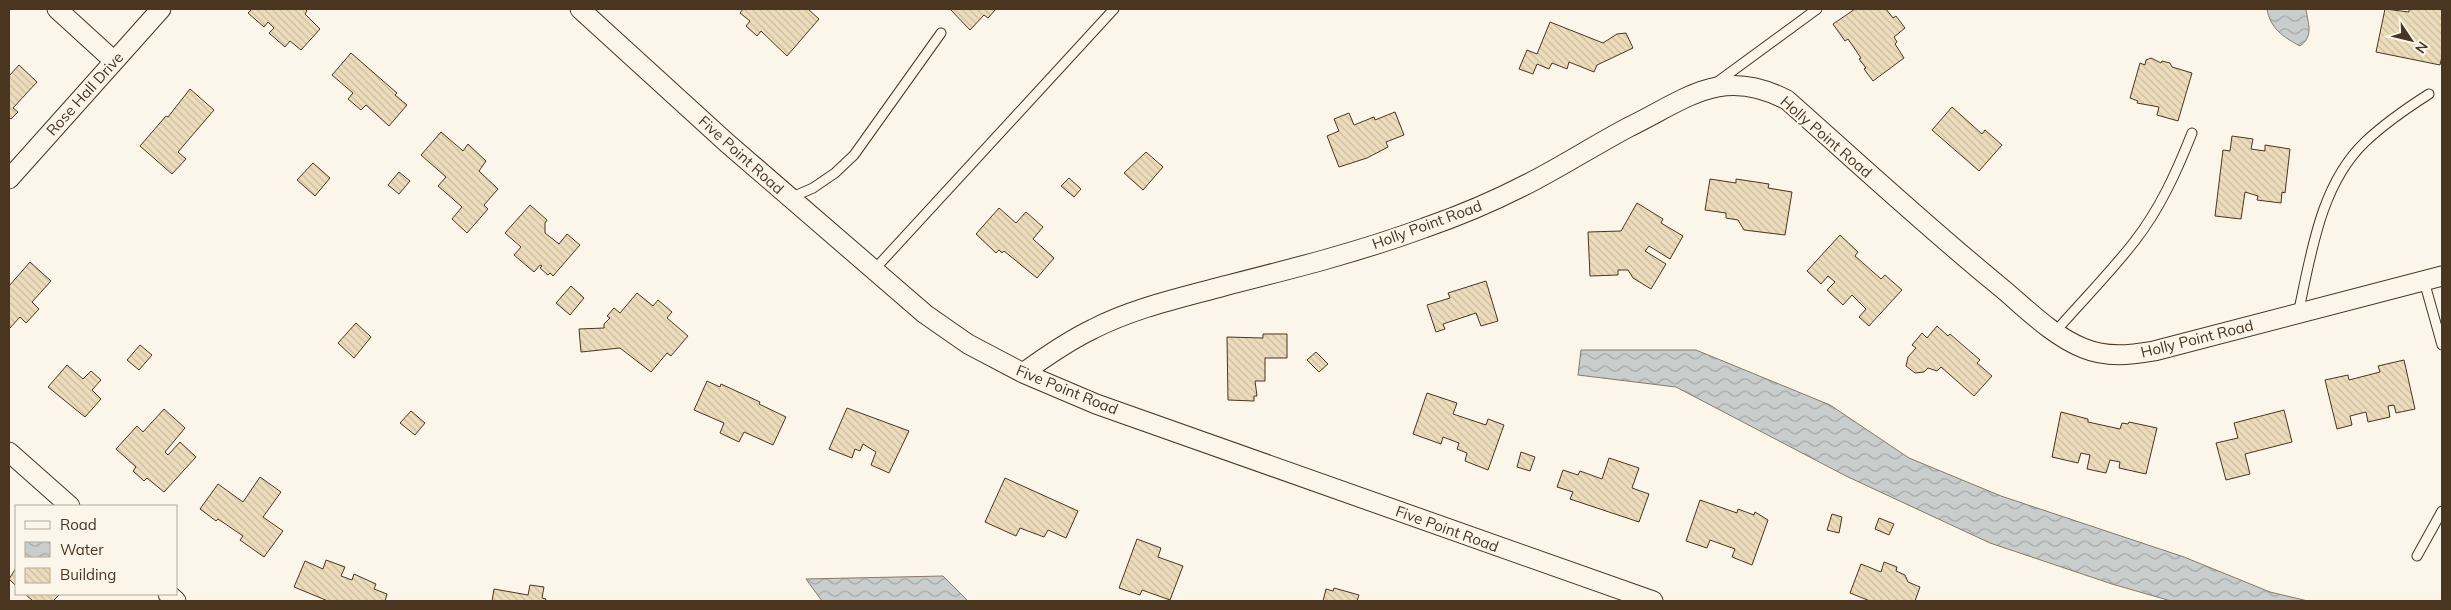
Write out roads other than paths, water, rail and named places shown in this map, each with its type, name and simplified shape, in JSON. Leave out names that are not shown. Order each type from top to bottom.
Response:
[{"type":"street","points":[[57,9],[114,61]]},
{"type":"street","name":"Rose Hall Drive","points":[[9,179],[161,9]]},
{"type":"street","name":"Five Point Road","points":[[580,9],[873,272],[939,324],[968,344],[1023,373],[1096,404],[1652,601]]},
{"type":"street","name":"Holly Point Road","points":[[1023,373],[1057,349],[1086,333],[1132,312],[1307,264],[1423,229],[1486,204],[1535,180],[1608,138],[1712,87],[1748,84],[1768,90],[1787,100],[1949,244],[2055,332],[2084,348],[2101,353],[2128,355],[2154,351],[2442,276]]},
{"type":"street","points":[[9,452],[69,505]]},
{"type":"lane","points":[[873,272],[1114,9]]},
{"type":"lane","points":[[1712,87],[1817,9]]},
{"type":"lane","points":[[789,198],[821,183],[854,155],[941,33]]},
{"type":"lane","points":[[2298,314],[2319,221],[2334,186],[2364,143],[2395,116],[2429,94]]},
{"type":"lane","points":[[2055,332],[2134,242],[2159,206],[2192,133]]},
{"type":"lane","points":[[2424,281],[2442,345]]},
{"type":"lane","points":[[2417,556],[2442,511]]},
{"type":"water","points":[[2267,9],[2306,9],[2309,34],[2300,46],[2274,27]]},
{"type":"water","points":[[1581,350],[1696,350],[1830,405],[1909,458],[2001,496],[2184,557],[2270,592],[2308,601],[2171,601],[2112,584],[1990,543],[1846,476],[1676,387],[1578,375]]},
{"type":"water","points":[[943,576],[968,601],[822,601],[806,579]]}]
